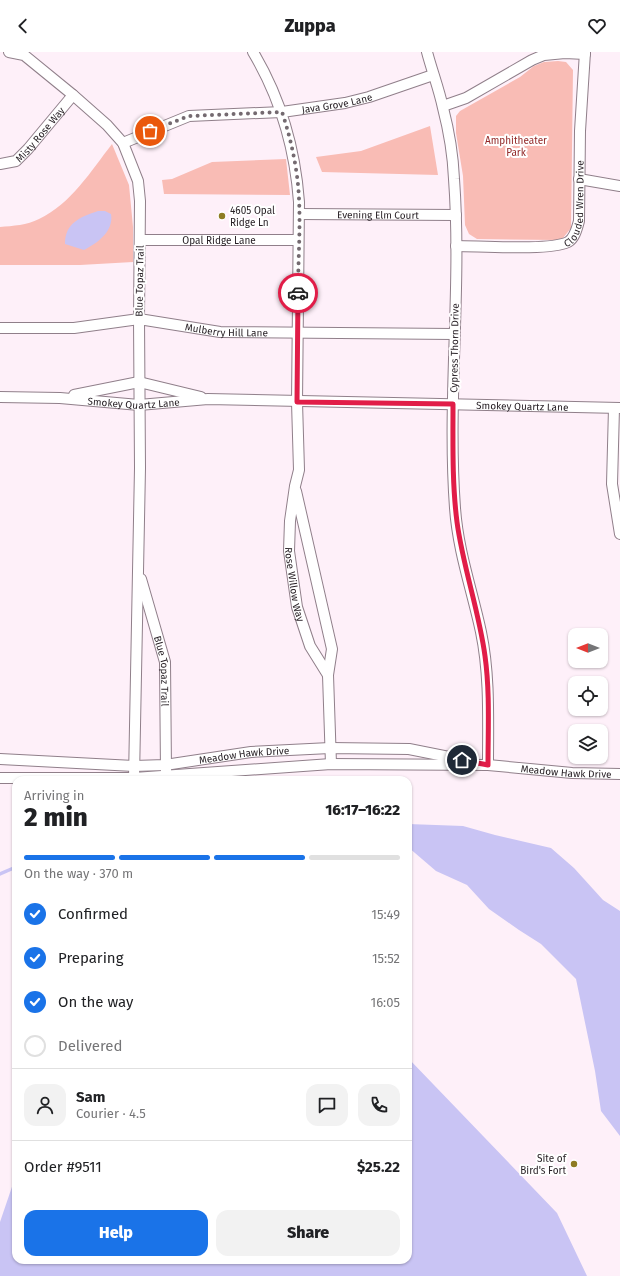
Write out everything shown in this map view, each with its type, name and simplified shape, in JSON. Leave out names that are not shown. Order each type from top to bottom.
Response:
[{"type":"street","name":"Blue Topaz Trail","points":[[9,52],[24,55],[74,95],[107,125],[123,143],[138,181],[140,201],[138,569],[134,776]]},
{"type":"street","name":"Rose Willow Way","points":[[253,52],[265,73],[282,112],[295,164],[299,214],[297,402],[299,470],[290,521],[289,551],[297,607],[310,646],[328,675]]},
{"type":"street","name":"Cypress Thorn Drive","points":[[421,52],[433,75]]},
{"type":"street","name":"Cypress Thorn Drive","points":[[428,52],[433,75],[443,106],[450,141],[456,215],[453,404],[455,509],[462,559],[481,632],[485,657],[488,716],[488,765]]},
{"type":"street","points":[[443,106],[466,98],[532,60],[544,55],[585,53]]},
{"type":"street","name":"Clouded Wren Drive","points":[[456,246],[553,246],[569,241],[576,233],[579,220],[580,131],[585,53]]},
{"type":"street","name":"Java Grove Lane","points":[[123,143],[189,116],[282,112],[351,102],[433,75]]},
{"type":"street","name":"Misty Rose Way","points":[[0,164],[16,161],[74,95]]},
{"type":"street","points":[[579,179],[620,186]]},
{"type":"street","name":"Evening Elm Court","points":[[299,214],[456,215]]},
{"type":"street","name":"Opal Ridge Lane","points":[[140,240],[298,240]]},
{"type":"street","name":"Mulberry Hill Lane","points":[[0,328],[74,328],[139,318],[220,332],[454,334]]},
{"type":"street","name":"Smokey Quartz Lane","points":[[60,398],[139,382],[208,399]]},
{"type":"street","name":"Smokey Quartz Lane","points":[[0,397],[60,398],[139,404],[208,399],[617,408]]},
{"type":"street","points":[[617,408],[612,484],[620,534]]},
{"type":"street","name":"Rose Willow Way","points":[[295,486],[332,649],[328,675],[331,764]]},
{"type":"street","name":"Blue Topaz Trail","points":[[138,569],[165,662],[166,776]]},
{"type":"street","name":"Meadow Hawk Drive","points":[[0,759],[134,766],[165,765],[251,752],[330,748],[409,749],[488,765]]},
{"type":"street","name":"Meadow Hawk Drive","points":[[166,776],[331,764],[488,765],[572,773],[620,774]]},
{"type":"street","name":"Meadow Hawk Drive","points":[[0,778],[12,778]]},
{"type":"green space","name":"Amphitheater Park","points":[[544,62],[566,62],[573,70],[571,228],[563,238],[557,240],[477,239],[469,234],[465,225],[463,176],[456,133],[456,116],[460,111],[520,77],[534,66]]},
{"type":"green space","points":[[430,126],[438,175],[322,172],[316,157],[361,151]]},
{"type":"green space","points":[[112,144],[129,185],[133,227],[133,262],[80,265],[0,265],[0,227],[30,223],[50,213],[61,205],[80,186]]},
{"type":"green space","points":[[286,159],[290,195],[164,194],[162,180],[172,179],[212,162]]},
{"type":"shaded area","points":[[98,211],[105,211],[111,214],[110,226],[104,236],[95,244],[84,250],[65,244],[68,231],[75,222]]},
{"type":"shaded area","points":[[412,824],[463,826],[551,848],[574,868],[603,900],[620,911],[620,1136],[601,1111],[595,1071],[576,979],[541,944],[489,909],[467,885],[436,871],[412,850]]},
{"type":"shaded area","points":[[412,1062],[557,1213],[587,1276],[0,1276],[0,1222],[12,1187],[12,1264],[412,1264]]},
{"type":"waterway","points":[[0,874],[12,869]]},
{"type":"way so far","points":[[150,131],[189,116],[282,112],[289,132],[297,175],[299,202],[298,293]]},
{"type":"place","name":"4605 Opal Ridge Ln","points":[[222,216]]},
{"type":"place","name":"Site of Bird's Fort","points":[[574,1164]]},
{"type":"route","points":[[298,293],[297,402],[453,404],[455,509],[462,559],[481,632],[485,657],[488,716],[488,765],[462,760]]}]
